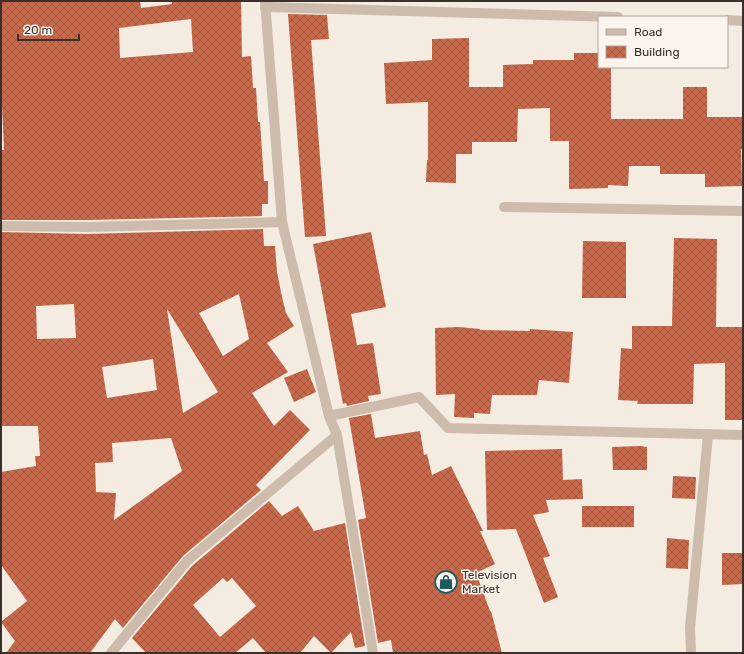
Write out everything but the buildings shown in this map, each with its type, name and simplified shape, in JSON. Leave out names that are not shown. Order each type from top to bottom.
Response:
[{"type":"street","points":[[373,653],[336,435],[329,416],[282,222],[265,4],[598,16]]},
{"type":"street","points":[[728,20],[743,20]]},
{"type":"street","points":[[504,207],[743,211]]},
{"type":"street","points":[[1,226],[87,227],[282,222]]},
{"type":"street","points":[[329,416],[419,396],[448,428],[743,435]]},
{"type":"street","points":[[111,653],[187,561],[336,435]]},
{"type":"street","points":[[691,653],[690,628],[708,435]]},
{"type":"place","name":"Television Market","points":[[446,582]]}]
